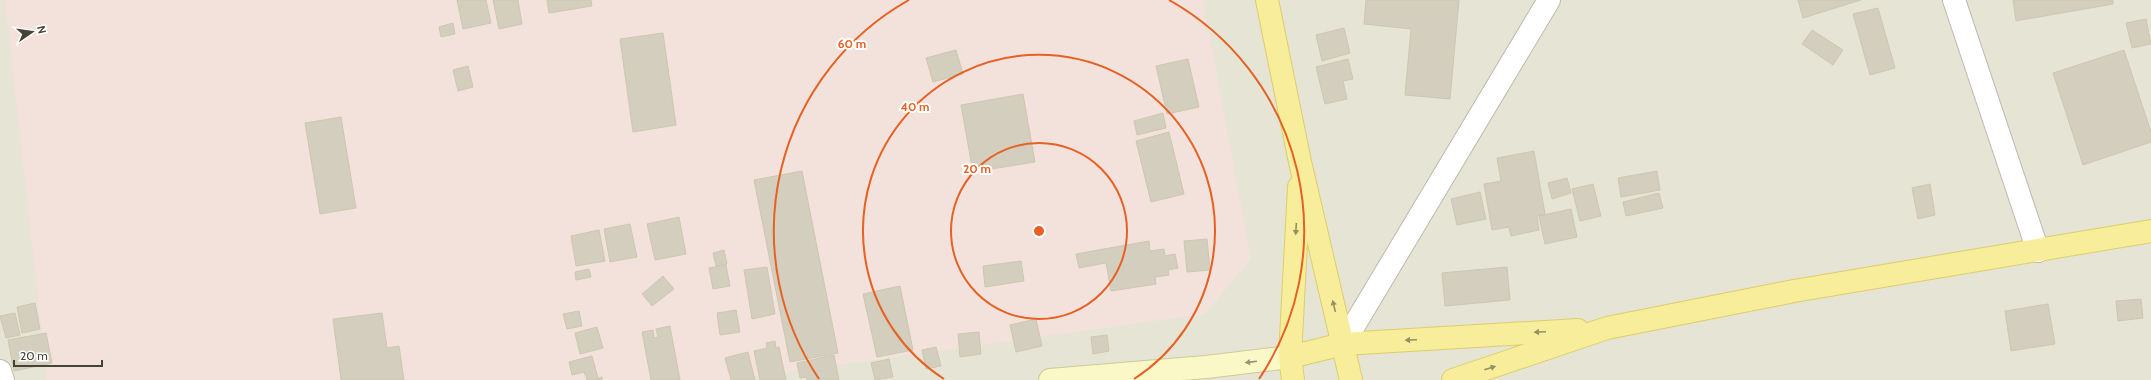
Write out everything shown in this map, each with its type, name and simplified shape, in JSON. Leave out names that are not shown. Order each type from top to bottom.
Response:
[{"type":"main road","points":[[1267,0],[1300,162],[1351,380]]},
{"type":"main road","points":[[1293,380],[1290,357],[1300,162]]},
{"type":"main road","points":[[1453,380],[1607,328],[1794,291],[2151,231]]},
{"type":"main road","points":[[1290,357],[1342,344],[1607,328]]},
{"type":"street","points":[[1342,344],[1549,0]]},
{"type":"street","points":[[1954,0],[2038,251]]},
{"type":"street","points":[[1054,380],[1206,367],[1290,357]]},
{"type":"street","points":[[1206,367],[1227,380]]},
{"type":"street","points":[[0,371],[3,380]]},
{"type":"shaded area","points":[[0,0],[2151,0],[2151,380],[0,380]]},
{"type":"shaded area","points":[[5,0],[1203,0],[1251,259],[1205,314],[732,380],[47,380]]},
{"type":"building","points":[[457,0],[486,0],[491,23],[463,29]]},
{"type":"building","points":[[493,0],[518,0],[522,24],[499,29]]},
{"type":"building","points":[[547,0],[591,0],[592,6],[549,13]]},
{"type":"building","points":[[1366,0],[1459,0],[1450,99],[1405,95],[1411,29],[1364,24]]},
{"type":"building","points":[[1798,0],[1861,0],[1803,18]]},
{"type":"building","points":[[2013,0],[2113,0],[2113,4],[2016,21]]},
{"type":"building","points":[[1878,8],[1895,68],[1870,75],[1853,14]]},
{"type":"building","points":[[2146,19],[2151,44],[2132,48],[2126,23]]},
{"type":"building","points":[[453,23],[455,34],[441,37],[439,27]]},
{"type":"building","points":[[1344,28],[1350,53],[1322,61],[1316,35]]},
{"type":"building","points":[[1812,30],[1843,50],[1833,65],[1802,44]]},
{"type":"building","points":[[663,33],[676,125],[633,132],[620,39]]},
{"type":"building","points":[[956,50],[963,74],[933,82],[926,58]]},
{"type":"building","points":[[2124,50],[2151,132],[2151,142],[2083,165],[2053,73]]},
{"type":"building","points":[[1188,59],[1199,107],[1167,114],[1156,66]]},
{"type":"building","points":[[1348,59],[1353,79],[1343,81],[1347,99],[1325,104],[1316,67]]},
{"type":"building","points":[[468,66],[473,87],[458,91],[453,70]]},
{"type":"building","points":[[1023,94],[1035,162],[973,172],[961,105]]},
{"type":"building","points":[[1163,113],[1166,128],[1137,135],[1134,121]]},
{"type":"building","points":[[341,117],[356,208],[320,214],[305,123]]},
{"type":"building","points":[[1169,132],[1184,194],[1151,202],[1136,141]]},
{"type":"building","points":[[1534,151],[1545,214],[1537,216],[1539,230],[1511,236],[1509,227],[1492,230],[1484,184],[1501,181],[1497,158]]},
{"type":"building","points":[[802,171],[838,353],[790,362],[754,180]]},
{"type":"building","points":[[1657,171],[1660,190],[1621,197],[1618,178]]},
{"type":"building","points":[[1567,178],[1571,193],[1552,199],[1548,183]]},
{"type":"building","points":[[1593,184],[1601,216],[1580,221],[1572,189]]},
{"type":"building","points":[[1930,184],[1935,215],[1918,219],[1912,188]]},
{"type":"building","points":[[1480,192],[1486,219],[1457,225],[1451,199]]},
{"type":"building","points":[[1659,193],[1663,208],[1626,216],[1623,202]]},
{"type":"building","points":[[1571,209],[1577,237],[1545,244],[1539,216]]},
{"type":"building","points":[[679,217],[686,254],[655,260],[647,224]]},
{"type":"building","points":[[630,224],[637,257],[610,262],[604,229]]},
{"type":"building","points":[[599,230],[605,261],[576,266],[571,236]]},
{"type":"building","points":[[1207,239],[1210,270],[1187,272],[1184,241]]},
{"type":"building","points":[[1149,241],[1150,251],[1164,249],[1165,256],[1175,254],[1178,268],[1168,270],[1169,275],[1155,277],[1156,284],[1111,291],[1106,263],[1079,268],[1076,254]]},
{"type":"building","points":[[724,250],[727,264],[716,266],[713,253]]},
{"type":"building","points":[[1021,261],[1024,281],[985,287],[983,266]]},
{"type":"building","points":[[726,265],[730,286],[713,289],[709,268]]},
{"type":"building","points":[[767,267],[775,314],[752,319],[744,270]]},
{"type":"building","points":[[1507,267],[1510,300],[1445,306],[1442,273]]},
{"type":"building","points":[[589,269],[591,277],[576,280],[575,272]]},
{"type":"building","points":[[663,276],[674,289],[652,306],[642,294]]},
{"type":"building","points":[[900,286],[913,350],[877,357],[863,294]]},
{"type":"building","points":[[2141,299],[2143,318],[2118,321],[2116,301]]},
{"type":"building","points":[[35,303],[40,329],[22,333],[17,307]]},
{"type":"building","points":[[2048,304],[2055,344],[2011,351],[2005,311]]},
{"type":"building","points":[[736,310],[740,332],[720,335],[717,313]]},
{"type":"building","points":[[579,311],[582,326],[567,329],[563,314]]},
{"type":"building","points":[[15,313],[20,335],[6,338],[0,316]]},
{"type":"building","points":[[382,313],[387,348],[399,346],[404,380],[341,380],[333,319]]},
{"type":"building","points":[[1036,319],[1042,346],[1016,352],[1010,325]]},
{"type":"building","points":[[670,326],[680,380],[651,380],[642,332],[653,330],[654,338],[658,337],[656,329]]},
{"type":"building","points":[[597,327],[603,348],[580,354],[575,333]]},
{"type":"building","points":[[979,332],[981,354],[960,357],[958,334]]},
{"type":"building","points":[[46,333],[52,363],[14,371],[8,340]]},
{"type":"building","points":[[1107,335],[1109,351],[1093,354],[1091,337]]},
{"type":"building","points":[[775,341],[776,348],[779,347],[786,380],[760,380],[754,351],[767,348],[766,343]]},
{"type":"building","points":[[936,347],[941,366],[926,369],[922,350]]},
{"type":"building","points":[[748,352],[755,380],[731,380],[725,358]]},
{"type":"building","points":[[834,355],[839,380],[807,380],[806,377],[800,378],[797,363]]},
{"type":"building","points":[[592,356],[598,378],[602,377],[602,380],[587,380],[584,372],[572,375],[569,362]]},
{"type":"building","points":[[889,359],[893,377],[875,380],[871,363]]}]
